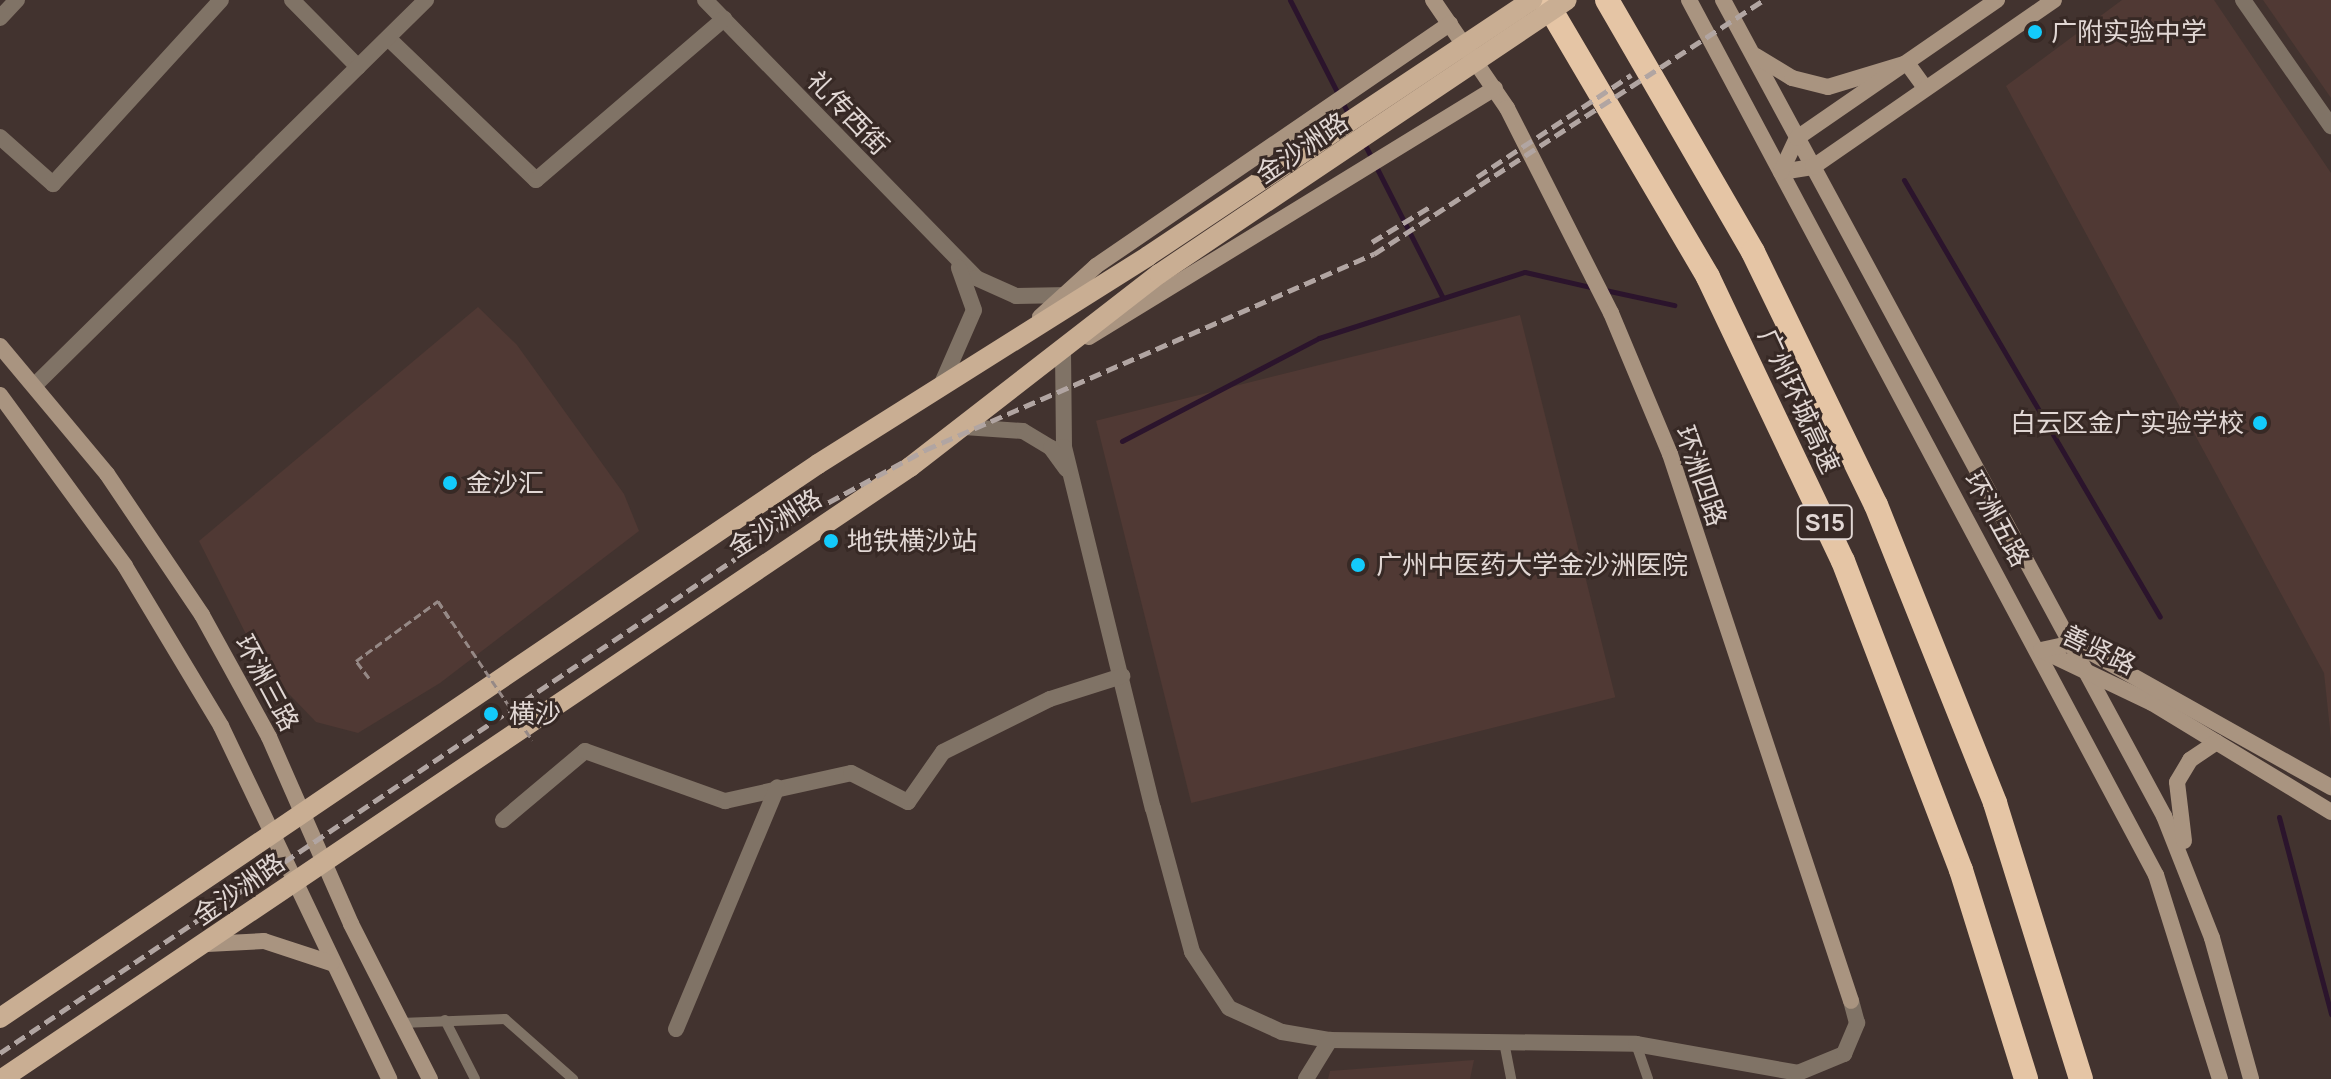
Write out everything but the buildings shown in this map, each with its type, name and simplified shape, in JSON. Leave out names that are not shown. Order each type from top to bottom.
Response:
[{"type":"highway","name":"广州环城高速","points":[[1545,0],[1708,277],[1843,561],[1961,870],[2026,1079]]},
{"type":"highway","name":"广州环城高速","points":[[1607,0],[1753,252],[1876,505],[1995,803],[2081,1079]]},
{"type":"main road","name":"金沙洲路","points":[[0,1018],[943,381],[1033,323],[1148,256],[1532,0]]},
{"type":"main road","name":"金沙洲路","points":[[2,1079],[207,944],[964,427],[1159,274],[1567,0]]},
{"type":"street","points":[[0,18],[17,0]]},
{"type":"street","points":[[0,137],[53,184],[221,0]]},
{"type":"street","points":[[292,0],[358,67]]},
{"type":"street","points":[[35,385],[426,0]]},
{"type":"street","name":"礼传西街","points":[[705,0],[955,259]]},
{"type":"street","name":"环洲四路","points":[[1433,0],[1495,88],[1562,211],[1611,313],[1670,454],[1851,1001],[1853,1039],[1815,1072],[1636,1044]]},
{"type":"street","name":"环洲五路","points":[[1689,0],[2041,650],[2156,875],[2220,1079]]},
{"type":"street","name":"环洲五路","points":[[1723,0],[2094,678],[2197,893],[2251,1079]]},
{"type":"street","points":[[1781,172],[1797,138],[1997,0]]},
{"type":"street","points":[[1781,172],[1813,167],[2054,0]]},
{"type":"street","points":[[2243,0],[2331,126]]},
{"type":"street","points":[[388,38],[536,180],[724,19]]},
{"type":"street","points":[[1033,323],[1063,296],[1450,24]]},
{"type":"street","points":[[1751,53],[1792,78],[1828,87],[1907,63]]},
{"type":"street","points":[[1907,63],[1925,88]]},
{"type":"street","points":[[1495,88],[1367,169],[1063,351],[1060,426],[1122,676],[1202,975],[1213,994],[1251,1020],[1330,1040],[1636,1044]]},
{"type":"street","points":[[955,259],[1003,293],[1063,296],[1092,290]]},
{"type":"street","points":[[943,381],[974,310],[955,259]]},
{"type":"street","name":"环洲三路","points":[[0,346],[35,385],[202,615],[304,813],[324,862],[430,1079]]},
{"type":"street","points":[[0,395],[125,566],[221,726],[331,963],[389,1079]]},
{"type":"street","points":[[964,427],[1005,427],[1040,439],[1073,483]]},
{"type":"street","name":"善贤路","points":[[2041,650],[2074,643],[2331,787]]},
{"type":"street","name":"善贤路","points":[[2041,650],[2217,742],[2331,812]]},
{"type":"street","points":[[503,820],[585,751],[725,801],[851,773],[908,802],[943,752],[1050,699],[1122,676]]},
{"type":"street","points":[[2197,893],[2177,782],[2190,760],[2217,742]]},
{"type":"street","points":[[676,1029],[777,787]]},
{"type":"street","points":[[207,944],[264,941],[331,963]]},
{"type":"street","points":[[1306,1079],[1330,1040]]},
{"type":"lane","points":[[401,1023],[505,1019],[573,1079]]},
{"type":"lane","points":[[445,1020],[475,1079]]},
{"type":"lane","points":[[1504,1042],[1511,1079]]},
{"type":"lane","points":[[1636,1044],[1648,1079]]},
{"type":"path","points":[[438,601],[451,622]]},
{"type":"path","points":[[369,678],[356,661],[438,601]]},
{"type":"path","points":[[438,601],[532,740]]},
{"type":"shaded area","name":"白云区金广实验学校","points":[[2122,0],[2214,0],[2331,173],[2331,739],[2324,673],[2006,86]]},
{"type":"shaded area","points":[[2263,0],[2331,0],[2331,98]]},
{"type":"shaded area","points":[[478,307],[517,345],[624,494],[639,531],[440,683],[358,733],[316,722],[262,666],[199,541]]},
{"type":"shaded area","name":"广州中医药大学金沙洲医院","points":[[1520,315],[1615,697],[1191,803],[1096,421]]},
{"type":"shaded area","points":[[1474,1060],[1470,1079],[1328,1079],[1330,1071]]},
{"type":"waterway","points":[[1290,0],[1350,117]]},
{"type":"waterway","points":[[1364,143],[1443,298]]},
{"type":"waterway","points":[[1904,180],[2160,617]]},
{"type":"waterway","points":[[1122,441],[1319,338],[1525,272],[1595,288]]},
{"type":"waterway","points":[[1605,290],[1674,305]]},
{"type":"waterway","points":[[2279,817],[2331,1014]]},
{"type":"railway","points":[[0,1053],[781,528],[925,450],[1374,254],[1763,0]]},
{"type":"railway","points":[[1477,177],[1631,75]]},
{"type":"railway","points":[[1372,242],[1433,205]]},
{"type":"place","name":"广附实验中学","points":[[2035,32]]},
{"type":"place","name":"白云区金广实验学校","points":[[2260,423]]},
{"type":"place","name":"金沙汇","points":[[450,483]]},
{"type":"place","name":"地铁横沙站","points":[[831,541]]},
{"type":"place","name":"广州中医药大学金沙洲医院","points":[[1358,565]]},
{"type":"place","name":"横沙","points":[[491,714]]}]
